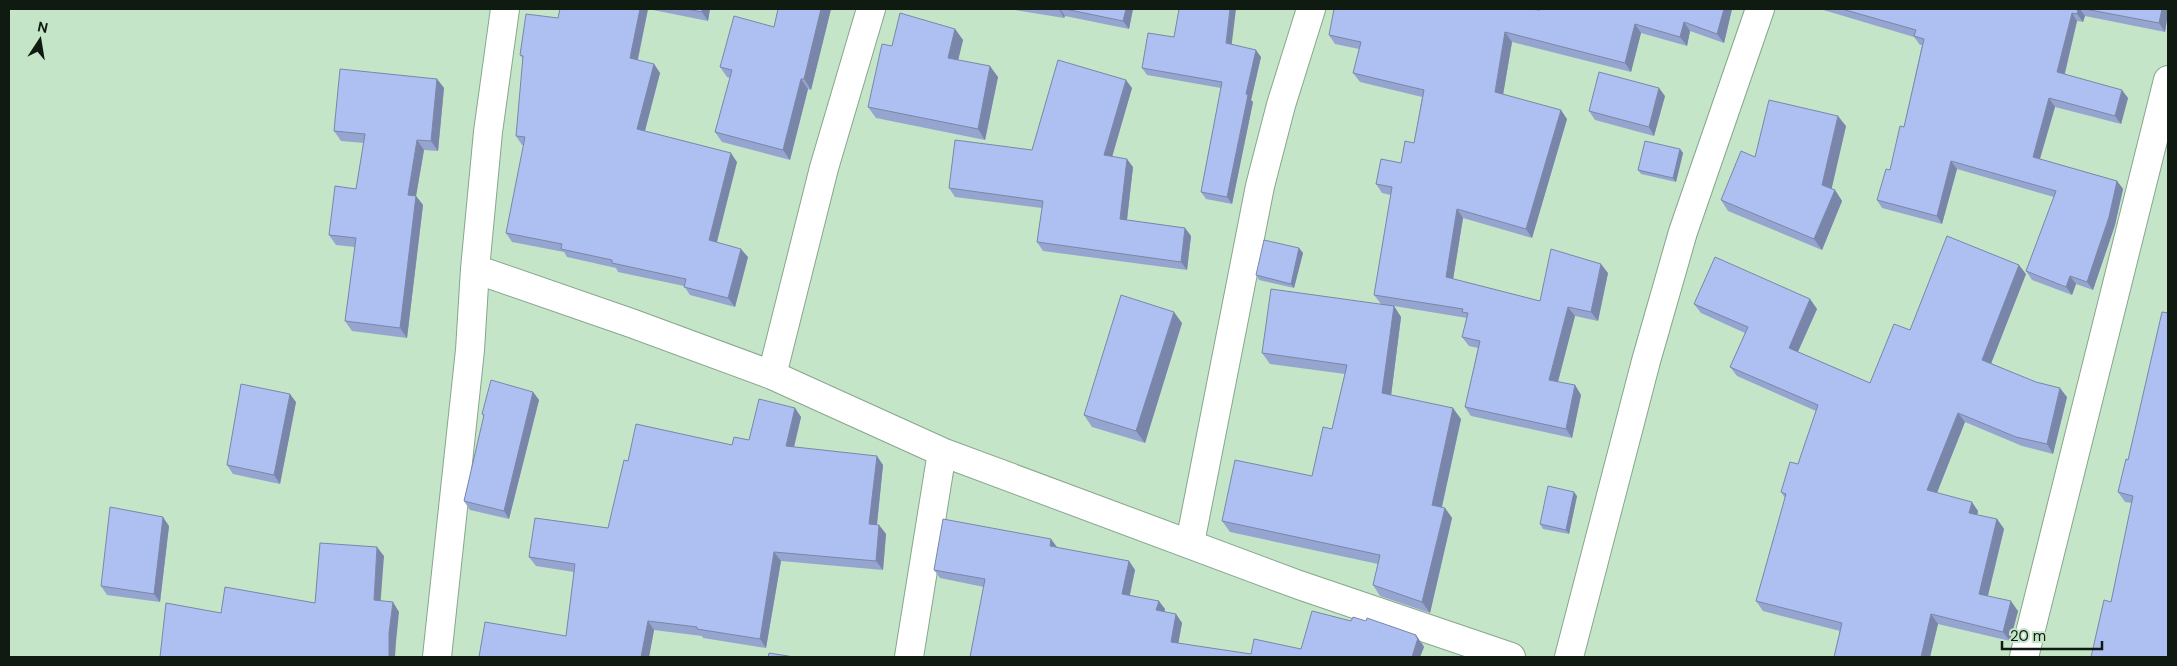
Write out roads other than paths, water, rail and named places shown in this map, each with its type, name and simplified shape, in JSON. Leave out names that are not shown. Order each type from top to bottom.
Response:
[{"type":"street","points":[[437,657],[470,350],[475,270],[495,70],[505,9]]},
{"type":"street","points":[[772,376],[824,168],[871,9]]},
{"type":"street","points":[[1190,544],[1260,186],[1311,9]]},
{"type":"street","points":[[1569,657],[1646,361],[1680,241],[1760,9]]},
{"type":"street","points":[[2024,657],[2168,80]]},
{"type":"street","points":[[475,270],[631,322],[772,376],[942,452],[1298,585],[1511,657]]},
{"type":"street","points":[[909,657],[942,452]]}]
